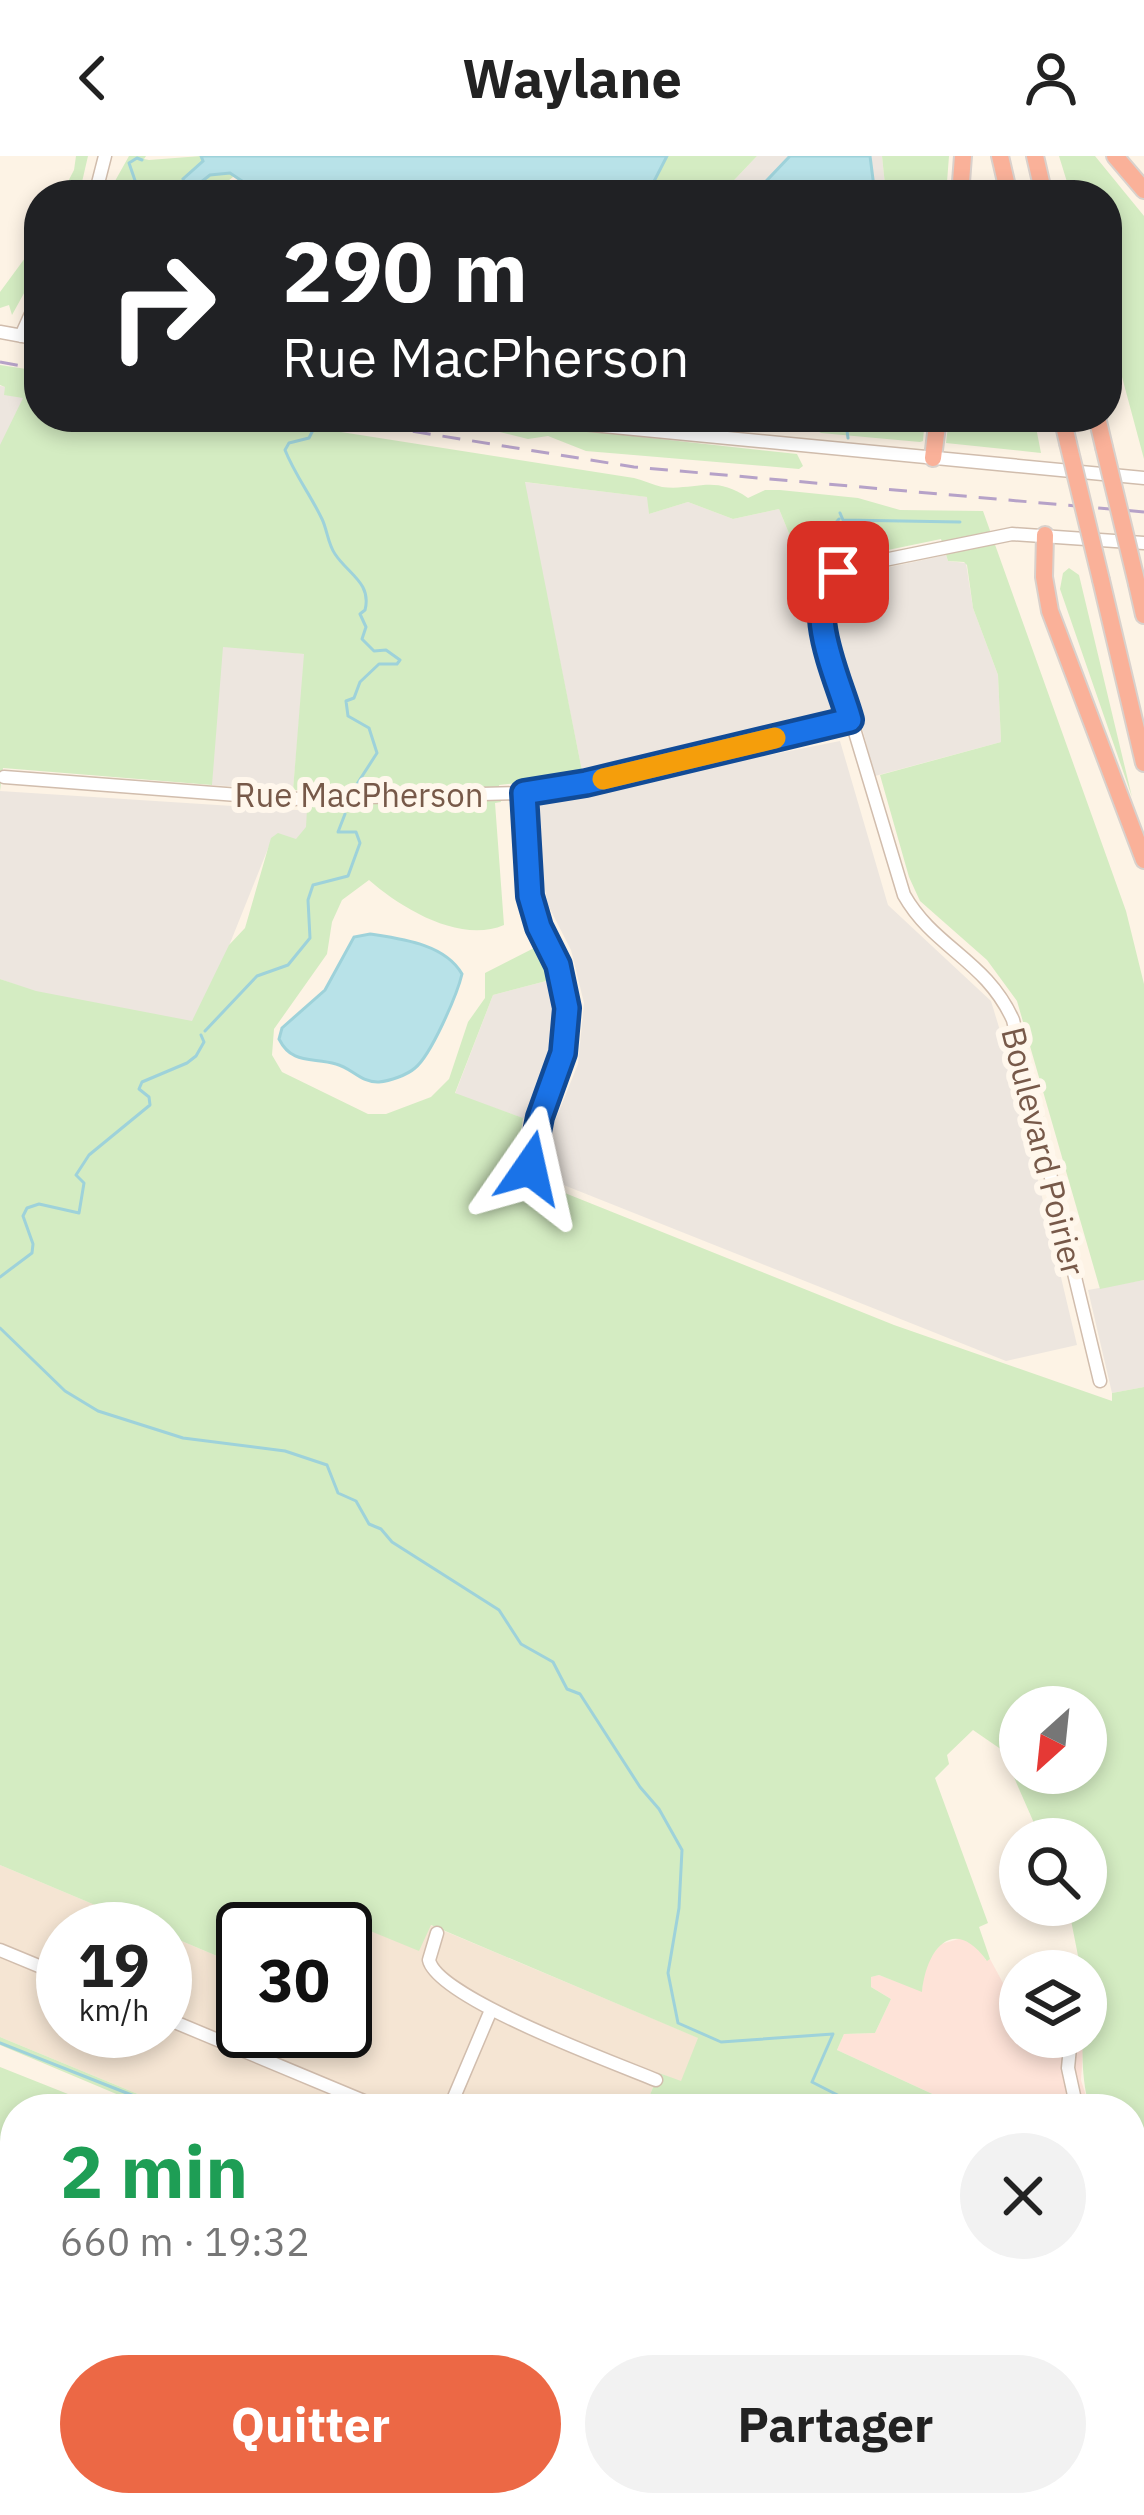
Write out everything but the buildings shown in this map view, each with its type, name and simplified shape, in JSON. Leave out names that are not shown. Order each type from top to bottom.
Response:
[{"type":"highway","points":[[1115,156],[1144,190]]},
{"type":"highway","points":[[933,458],[936,432]]},
{"type":"highway","points":[[1066,432],[1144,763]]},
{"type":"highway","points":[[1100,432],[1144,616]]},
{"type":"highway","points":[[1045,535],[1050,611],[1144,860]]},
{"type":"street","points":[[0,332],[22,336],[24,331]]},
{"type":"street","points":[[664,432],[1144,478]]},
{"type":"street","name":"Boulevard Poirier","points":[[1100,1381],[1013,1020],[986,976],[925,925],[907,900],[819,607],[824,586],[852,566],[1003,536],[1144,543]]},
{"type":"street","name":"Rue MacPherson","points":[[4,777],[290,799],[524,793],[586,783],[850,720]]},
{"type":"street","points":[[524,793],[530,896],[558,965],[567,1008],[563,1053],[540,1117],[530,1168]]},
{"type":"street","points":[[436,1933],[431,1970],[491,2010],[656,2080]]},
{"type":"street","points":[[0,1950],[36,1965]]},
{"type":"street","points":[[455,2094],[491,2010]]},
{"type":"street","points":[[192,2029],[347,2094]]},
{"type":"street","points":[[1069,2058],[1074,2094]]},
{"type":"shaded area","points":[[757,156],[882,156],[884,180],[734,180]]},
{"type":"shaded area","points":[[0,386],[24,390],[24,424],[0,474]]},
{"type":"shaded area","points":[[524,482],[648,497],[649,514],[688,502],[733,519],[779,509],[804,570],[819,579],[810,601],[835,694],[830,713],[583,776]]},
{"type":"shaded area","points":[[946,555],[948,561],[966,563],[973,608],[998,675],[1001,742],[875,776],[828,600],[831,590],[844,577]]},
{"type":"shaded area","points":[[222,646],[305,654],[293,790],[211,785]]},
{"type":"shaded area","points":[[840,741],[888,905],[991,1001],[1012,1070],[1077,1345],[1006,1361],[551,1180],[551,1131],[578,1064],[584,1003],[571,950],[548,905],[538,801]]},
{"type":"shaded area","points":[[0,791],[312,811],[303,846],[269,846],[188,1048],[0,979]]},
{"type":"shaded area","points":[[554,979],[554,1051],[531,1121],[455,1094],[493,995]]},
{"type":"shaded area","points":[[1144,1280],[1144,1387],[1112,1393],[1088,1290]]},
{"type":"shaded area","points":[[0,1865],[88,1902],[36,1902],[36,2052],[0,2037]]},
{"type":"shaded area","points":[[430,1925],[699,2038],[681,2082],[659,2073],[650,2094],[138,2094],[51,2058],[192,2058],[192,1945],[216,1956],[216,2058],[372,2058],[372,1927]]},
{"type":"shaded area","points":[[962,1938],[976,1946],[999,1976],[999,2058],[1083,2058],[1085,2094],[932,2094],[837,2050],[844,2034],[875,2033],[891,1999],[871,1987],[870,1977],[879,1975],[922,1991],[924,1965],[941,1944]]},
{"type":"green space","points":[[76,156],[88,156],[82,180],[69,180]]},
{"type":"green space","points":[[129,156],[149,160],[201,156],[203,161],[191,174],[193,180],[116,180]]},
{"type":"green space","points":[[667,156],[757,156],[734,180],[655,180]]},
{"type":"green space","points":[[882,156],[949,156],[947,180],[884,180]]},
{"type":"green space","points":[[1059,156],[1095,156],[1115,180],[1066,180]]},
{"type":"green space","points":[[231,173],[233,177],[204,180],[210,174]]},
{"type":"green space","points":[[1122,189],[1144,216],[1144,459],[1122,377]]},
{"type":"green space","points":[[24,259],[24,293],[12,315],[9,305],[0,308],[0,292]]},
{"type":"green space","points":[[0,365],[24,369],[24,432],[341,432],[634,478],[662,487],[715,485],[748,498],[765,490],[780,490],[858,498],[900,510],[983,511],[1126,911],[1144,984],[1144,1280],[1100,1289],[1017,1001],[987,960],[920,901],[880,775],[1001,742],[998,675],[973,608],[967,565],[948,561],[941,539],[859,556],[810,574],[804,570],[779,509],[733,519],[688,502],[649,514],[647,497],[525,482],[583,776],[499,785],[501,802],[495,803],[504,925],[469,930],[432,920],[369,880],[342,900],[332,922],[327,954],[274,1029],[272,1055],[282,1072],[368,1114],[386,1114],[431,1097],[449,1079],[468,1022],[485,998],[485,973],[540,945],[550,980],[493,995],[455,1093],[523,1118],[515,1173],[894,1325],[1112,1401],[1112,1393],[1144,1387],[1144,2094],[1086,2092],[1083,2058],[1107,2058],[1107,1950],[1077,1950],[1072,1926],[1107,1926],[1107,1818],[1032,1818],[1021,1794],[1107,1794],[1107,1686],[999,1686],[999,1748],[973,1730],[947,1755],[949,1764],[935,1778],[988,1923],[979,1927],[990,1959],[963,1940],[953,1939],[935,1951],[922,1992],[879,1975],[871,1977],[871,1987],[891,1999],[875,2033],[844,2034],[837,2050],[932,2094],[650,2094],[659,2073],[681,2081],[698,2038],[431,1925],[419,1951],[372,1932],[372,1902],[216,1902],[216,1956],[192,1945],[192,1902],[88,1902],[0,1865],[0,979],[36,991],[192,1021],[229,945],[245,928],[271,838],[278,833],[296,839],[306,827],[308,791],[293,790],[304,654],[223,647],[212,785],[3,768],[0,791],[0,445],[23,398],[4,395]]},
{"type":"green space","points":[[499,432],[596,432],[797,454],[803,466],[586,451],[548,436],[528,439]]},
{"type":"green space","points":[[819,432],[924,432],[920,442]]},
{"type":"green space","points":[[947,432],[1037,432],[1041,453],[946,443]]},
{"type":"green space","points":[[1069,568],[1079,575],[1132,797],[1060,589]]},
{"type":"green space","points":[[0,2037],[36,2052],[36,2058],[51,2058],[138,2094],[116,2094],[0,2045]]},
{"type":"green space","points":[[0,2067],[68,2094],[0,2094]]},
{"type":"water","points":[[201,156],[667,156],[655,180],[240,180],[230,173],[183,180],[203,161]]},
{"type":"water","points":[[790,156],[870,156],[873,180],[767,180]]},
{"type":"water","points":[[370,934],[434,949],[462,974],[443,1024],[421,1061],[408,1073],[379,1082],[336,1064],[296,1056],[279,1039],[282,1028],[325,990],[354,937]]},
{"type":"waterway","points":[[135,180],[129,163],[142,160]]},
{"type":"waterway","points":[[312,432],[309,438],[289,443],[285,450],[333,550],[365,593],[365,610],[360,614],[366,627],[362,639],[374,651],[386,650],[400,660],[379,664],[360,682],[354,698],[346,701],[348,716],[369,728],[377,753],[357,784]]},
{"type":"waterway","points":[[847,432],[848,438]]},
{"type":"waterway","points":[[840,513],[843,520],[960,522]]},
{"type":"waterway","points":[[815,562],[817,544],[839,519]]},
{"type":"waterway","points":[[205,1031],[257,976],[288,965],[310,938],[308,900],[313,885],[348,876],[360,843],[356,832],[338,832],[345,814]]},
{"type":"waterway","points":[[0,1277],[32,1253],[23,1216],[27,1208],[39,1204],[79,1213],[84,1183],[76,1175],[89,1155],[150,1105],[149,1097],[139,1089],[142,1082],[196,1056],[204,1042],[201,1035]]},
{"type":"waterway","points":[[0,1328],[65,1391],[98,1411],[183,1438],[285,1451],[327,1465],[338,1493],[356,1501],[369,1524],[499,1610],[521,1644],[553,1662],[567,1689],[580,1694],[682,1850],[668,1973],[678,2023],[721,2042],[833,2034],[812,2082],[836,2094]]},
{"type":"waterway","points":[[0,2043],[129,2094]]},
{"type":"railway","points":[[0,362],[24,366]]},
{"type":"railway","points":[[417,432],[634,467],[1144,512]]},
{"type":"slow traffic","points":[[603,779],[775,738]]},
{"type":"route","points":[[530,1168],[544,1101],[563,1053],[567,1008],[554,951],[533,911],[524,793],[586,783],[850,720],[819,607],[824,586],[838,572]]}]
